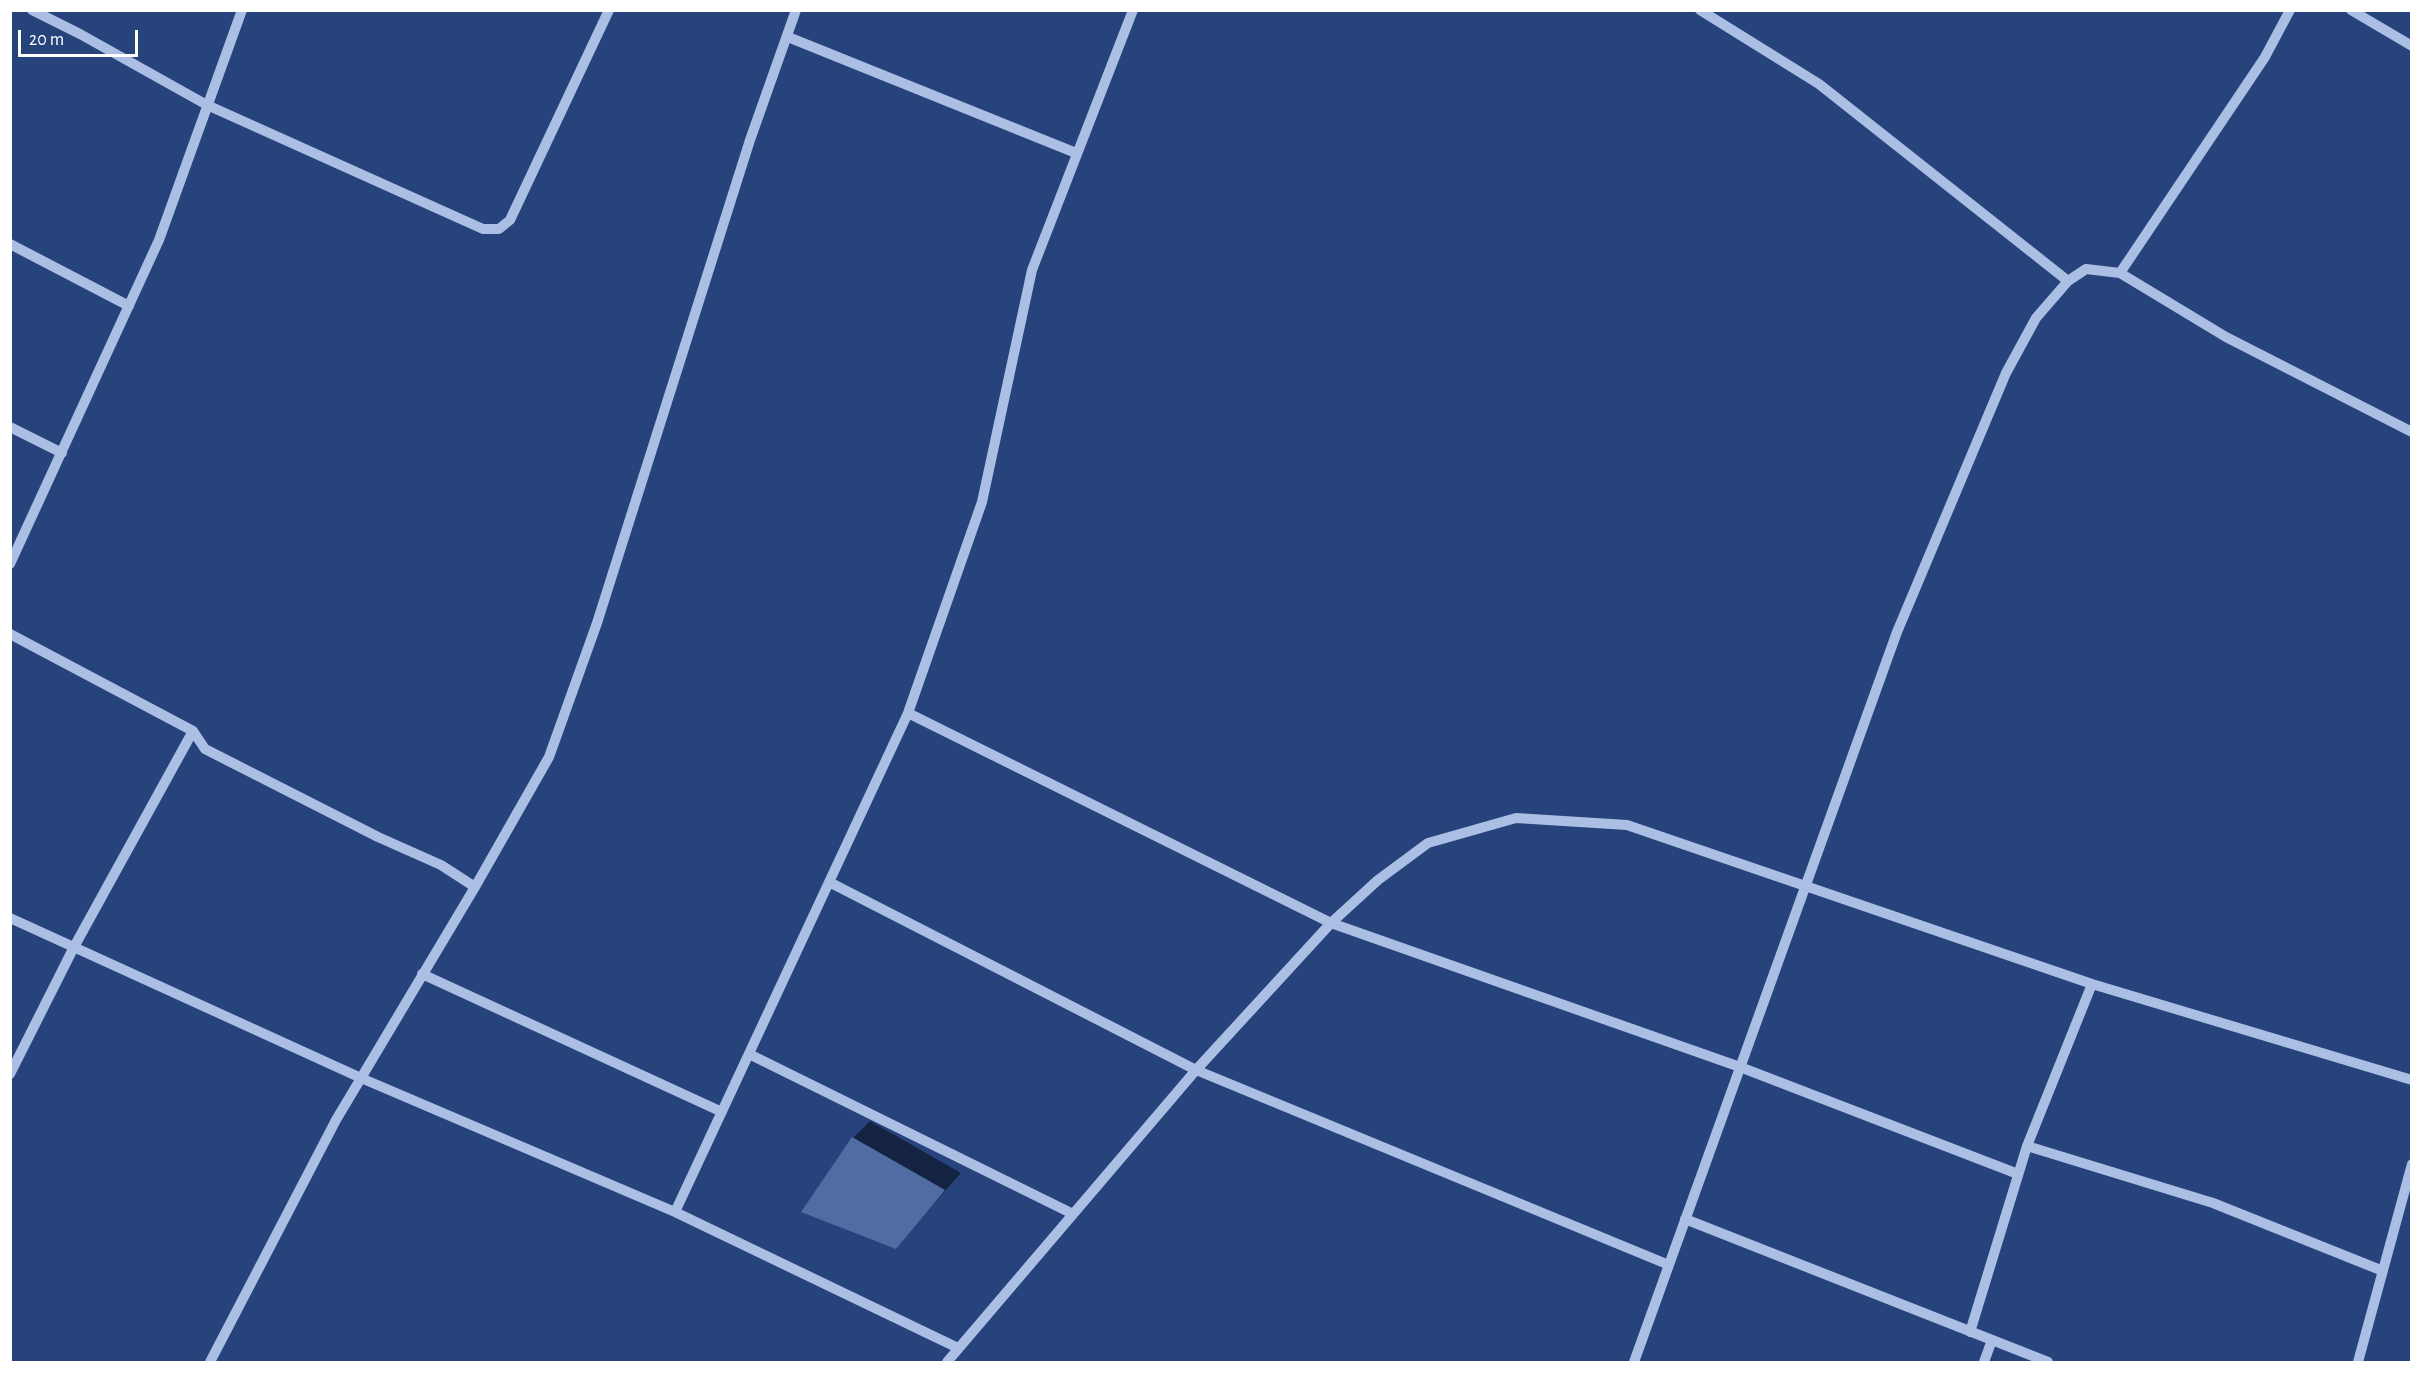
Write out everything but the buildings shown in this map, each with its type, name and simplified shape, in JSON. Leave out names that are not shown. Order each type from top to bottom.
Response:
[{"type":"street","points":[[32,10],[44,13],[207,105],[483,229],[499,229],[510,220],[609,10]]},
{"type":"street","points":[[10,564],[159,240],[242,10]]},
{"type":"street","points":[[210,1362],[336,1120],[475,887],[549,757],[597,623],[746,151],[796,10]]},
{"type":"street","points":[[675,1212],[908,713],[982,502],[1032,270],[1133,10]]},
{"type":"street","points":[[1700,10],[1819,84],[2068,281]]},
{"type":"street","points":[[2120,273],[2265,57],[2290,10]]},
{"type":"street","points":[[2351,10],[2412,46]]},
{"type":"street","points":[[788,37],[1076,153]]},
{"type":"street","points":[[10,244],[129,306]]},
{"type":"street","points":[[1634,1362],[1897,632],[2006,373],[2036,318],[2068,281],[2086,269],[2120,273],[2226,337],[2412,432]]},
{"type":"street","points":[[10,427],[62,453]]},
{"type":"street","points":[[10,634],[193,731],[205,748],[378,837],[441,866],[475,887]]},
{"type":"street","points":[[908,713],[1331,923],[1740,1067],[2018,1174]]},
{"type":"street","points":[[10,1074],[74,947],[193,731]]},
{"type":"street","points":[[947,1362],[1196,1070],[1331,923],[1378,880],[1428,843],[1516,818],[1627,825],[2092,984],[2412,1080]]},
{"type":"street","points":[[829,882],[1196,1070],[1669,1265]]},
{"type":"street","points":[[10,918],[361,1078],[675,1212],[958,1347]]},
{"type":"street","points":[[422,974],[722,1112]]},
{"type":"street","points":[[1970,1332],[2027,1146],[2092,984]]},
{"type":"street","points":[[749,1054],[1073,1214]]},
{"type":"street","points":[[2027,1146],[2213,1203],[2383,1271]]},
{"type":"street","points":[[2358,1362],[2412,1164]]},
{"type":"street","points":[[1685,1220],[2048,1362]]},
{"type":"street","points":[[1984,1362],[1992,1340]]}]
